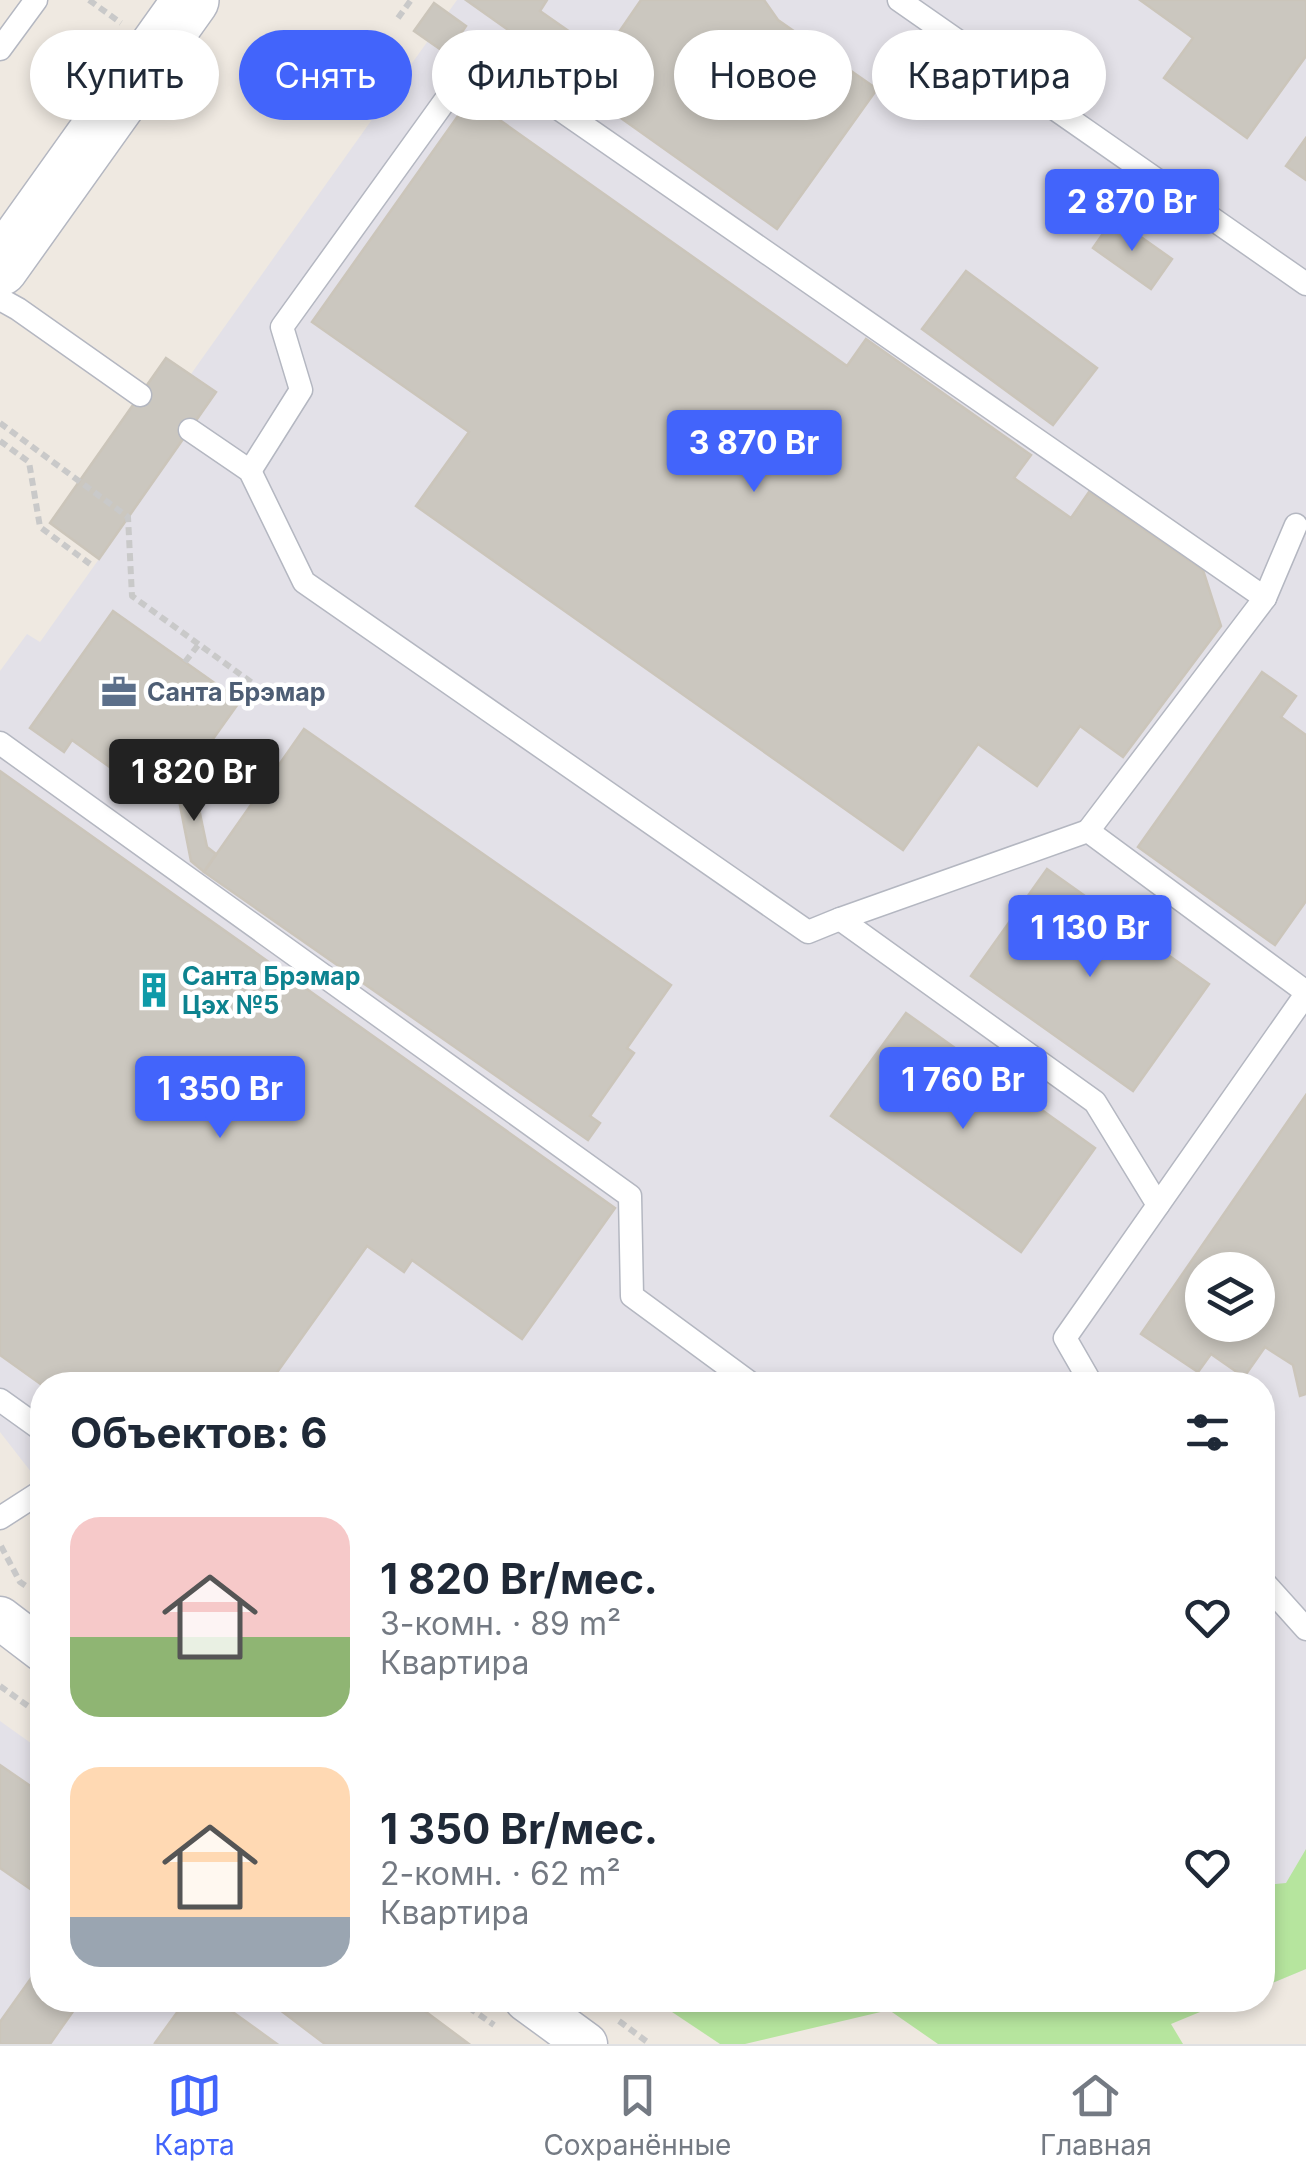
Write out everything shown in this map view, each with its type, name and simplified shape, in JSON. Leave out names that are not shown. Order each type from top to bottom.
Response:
[{"type":"main road","points":[[0,268],[191,0]]},
{"type":"street","points":[[16,1604],[30,1629]]},
{"type":"street","points":[[515,2016],[586,2044]]},
{"type":"lane","points":[[0,50],[36,0]]},
{"type":"lane","points":[[899,0],[1306,284]]},
{"type":"lane","points":[[250,472],[302,390],[282,327],[457,84],[495,66],[1264,598]]},
{"type":"lane","points":[[0,298],[140,396]]},
{"type":"lane","points":[[190,430],[250,472],[304,582],[808,932],[1088,832],[1264,598],[1303,521]]},
{"type":"lane","points":[[0,743],[630,1196],[632,1296],[736,1372]]},
{"type":"lane","points":[[1085,1372],[1066,1338],[1306,993],[1088,832]]},
{"type":"lane","points":[[840,918],[1096,1102],[1158,1205]]},
{"type":"lane","points":[[0,1400],[30,1421]]},
{"type":"lane","points":[[0,1518],[30,1499]]},
{"type":"lane","points":[[1275,1594],[1306,1629]]},
{"type":"path","points":[[90,0],[121,23]]},
{"type":"path","points":[[398,18],[411,0]]},
{"type":"path","points":[[0,423],[128,517],[132,596],[280,702]]},
{"type":"path","points":[[0,441],[29,462],[40,527],[90,564]]},
{"type":"path","points":[[185,662],[198,644]]},
{"type":"path","points":[[0,1545],[20,1582],[16,1604]]},
{"type":"path","points":[[0,1686],[30,1708]]},
{"type":"shaded area","name":"Санта Брэмар","points":[[457,0],[1306,0],[1306,1969],[1275,1982],[1275,1372],[30,1372],[30,1471],[0,1432],[0,671],[27,634],[40,642],[99,559],[50,523],[166,358],[191,374],[372,120],[412,120],[412,63],[432,35],[432,120],[654,120],[654,30],[436,30]]},
{"type":"shaded area","points":[[0,1721],[30,1742],[30,2012],[416,2012],[462,2044],[0,2044]]},
{"type":"green space","points":[[1306,1849],[1306,1969],[1275,1982],[1275,1884],[1286,1883]]},
{"type":"green space","points":[[672,2012],[881,2012],[745,2044],[720,2044]]},
{"type":"green space","points":[[892,2012],[1200,2012],[1171,2024],[1183,2044],[938,2044]]},
{"type":"building","points":[[466,0],[547,0],[540,11],[567,30],[508,30]]},
{"type":"building","points":[[641,0],[764,0],[778,20],[792,30],[674,30],[674,120],[852,120],[852,72],[872,86],[872,96],[777,229],[624,120],[654,120],[654,30],[620,30]]},
{"type":"building","points":[[1140,0],[1306,0],[1306,56],[1247,138],[1164,78],[1193,38]]},
{"type":"building","points":[[434,3],[466,26],[463,30],[432,30],[432,44],[414,31]]},
{"type":"building","points":[[455,120],[500,120],[847,366],[866,339],[1031,455],[1014,478],[1071,518],[1089,492],[1203,570],[1221,626],[1123,757],[1080,726],[1037,786],[978,744],[903,850],[416,506],[469,432],[312,322]]},
{"type":"building","points":[[1306,138],[1306,180],[1286,166]]},
{"type":"building","points":[[1114,218],[1172,259],[1151,289],[1093,248]]},
{"type":"building","points":[[966,271],[1097,368],[1053,425],[922,329]]},
{"type":"building","points":[[166,358],[216,392],[99,559],[50,523]]},
{"type":"building","points":[[113,611],[240,701],[181,784],[155,765],[139,788],[72,740],[64,752],[30,728]]},
{"type":"building","points":[[1262,672],[1296,696],[1281,717],[1306,735],[1306,901],[1275,945],[1138,847]]},
{"type":"building","points":[[304,729],[671,985],[627,1048],[634,1053],[590,1116],[600,1123],[588,1140],[204,872]]},
{"type":"building","name":"Санта Брэмар Цэх №5","points":[[0,771],[615,1208],[522,1339],[412,1260],[404,1272],[367,1246],[277,1372],[30,1372],[30,1376],[0,1355]]},
{"type":"building","points":[[191,771],[207,847],[216,854],[204,872],[191,861],[175,780],[181,784]]},
{"type":"building","points":[[1047,869],[1209,984],[1133,1091],[971,976]]},
{"type":"building","points":[[906,1013],[1095,1148],[1021,1252],[831,1116]]},
{"type":"building","points":[[1306,1095],[1306,1394],[1300,1396],[1293,1365],[1265,1347],[1248,1372],[1237,1372],[1211,1354],[1198,1372],[1141,1334],[1185,1270],[1185,1342],[1275,1342],[1275,1252],[1198,1252]]},
{"type":"building","points":[[0,1765],[30,1786],[30,1889],[0,1868]]},
{"type":"building","points":[[30,1980],[30,2012],[73,2012],[50,2044],[0,2044],[0,2022]]},
{"type":"building","points":[[177,2012],[233,2012],[277,2044],[157,2044]]},
{"type":"building","points":[[283,2012],[426,2012],[469,2044],[325,2044]]},
{"type":"place","name":"Санта Брэмар","points":[[119,692]]},
{"type":"place","name":"Санта Брэмар Цэх №5","points":[[154,990]]}]
